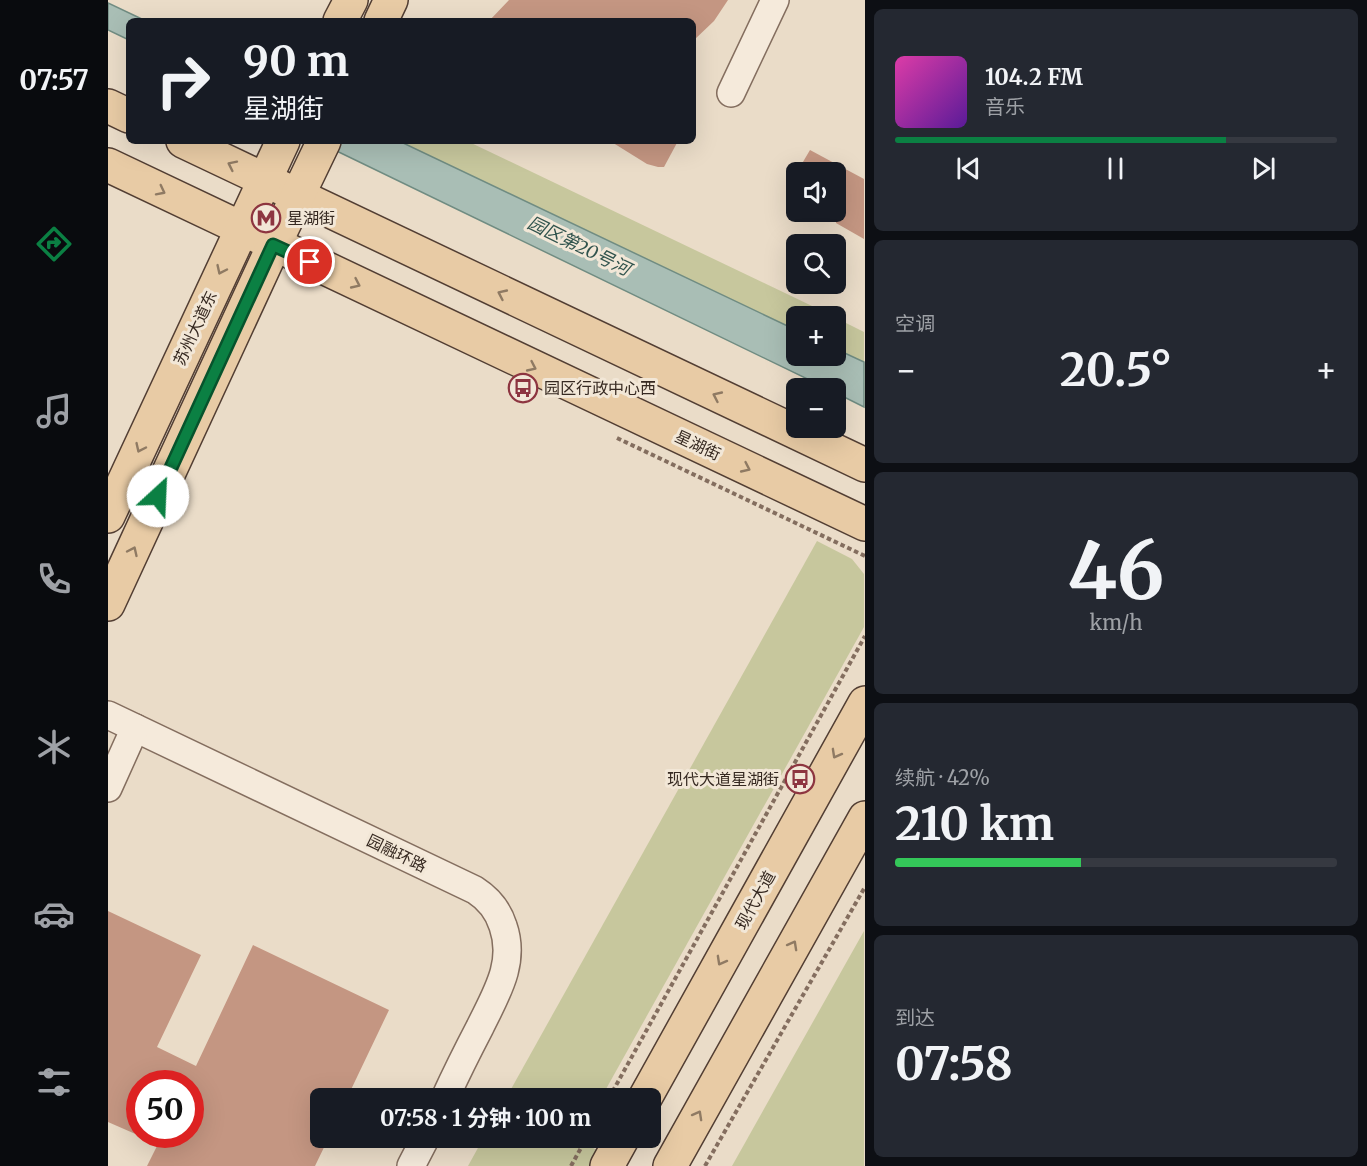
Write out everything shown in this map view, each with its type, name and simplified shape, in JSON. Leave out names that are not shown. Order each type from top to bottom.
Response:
[{"type":"main road","points":[[342,18],[351,0]]},
{"type":"main road","points":[[382,18],[391,0]]},
{"type":"main road","points":[[108,106],[126,115]]},
{"type":"main road","points":[[189,144],[864,465]]},
{"type":"main road","name":"苏州大道东","points":[[108,516],[282,144]]},
{"type":"main road","points":[[108,604],[273,245],[321,148]]},
{"type":"main road","name":"星湖街","points":[[108,165],[864,524]]},
{"type":"main road","name":"现代大道","points":[[651,1088],[864,703]]},
{"type":"main road","points":[[670,1166],[864,818]]},
{"type":"main road","points":[[607,1166],[617,1148]]},
{"type":"street","points":[[731,93],[775,0]]},
{"type":"street","name":"园融环路","points":[[108,715],[475,890],[490,903],[505,930],[508,963],[501,984],[450,1088]]},
{"type":"street","points":[[108,788],[135,728]]},
{"type":"street","points":[[411,1166],[420,1148]]},
{"type":"path","points":[[615,1088],[864,636]]},
{"type":"path","points":[[705,1166],[864,887]]},
{"type":"path","points":[[571,1166],[581,1148]]},
{"type":"green space","points":[[405,144],[473,144],[812,306],[786,306],[786,325]]},
{"type":"green space","points":[[846,323],[864,332],[864,362],[846,354]]},
{"type":"green space","points":[[817,541],[852,559],[864,574],[864,627],[607,1088],[512,1088]]},
{"type":"green space","points":[[864,931],[864,1166],[732,1166]]},
{"type":"green space","points":[[478,1148],[593,1148],[600,1152],[592,1166],[468,1166]]},
{"type":"water","points":[[108,3],[140,18],[126,18],[126,39],[108,30]]},
{"type":"water","name":"园区第20号河","points":[[322,144],[405,144],[786,325],[786,366],[846,366],[846,354],[864,362],[864,407],[846,398],[846,378],[805,378]]},
{"type":"building","points":[[509,0],[728,0],[714,21],[696,38],[696,18],[492,18]]},
{"type":"building","points":[[615,144],[676,144],[664,167],[647,164]]},
{"type":"building","points":[[810,150],[832,162],[803,162]]},
{"type":"building","points":[[846,169],[864,179],[864,239],[836,223],[846,222]]},
{"type":"building","points":[[108,911],[201,955],[157,1047],[196,1066],[253,945],[389,1010],[352,1088],[310,1088],[310,1148],[324,1148],[315,1166],[147,1166],[156,1148],[204,1148],[204,1070],[126,1070],[126,1130],[108,1122]]},
{"type":"place","name":"星湖街","points":[[266,218]]},
{"type":"place","name":"园区行政中心西","points":[[523,388]]},
{"type":"place","name":"现代大道星湖街","points":[[800,779]]},
{"type":"route","points":[[158,496],[273,245],[310,262]]}]
